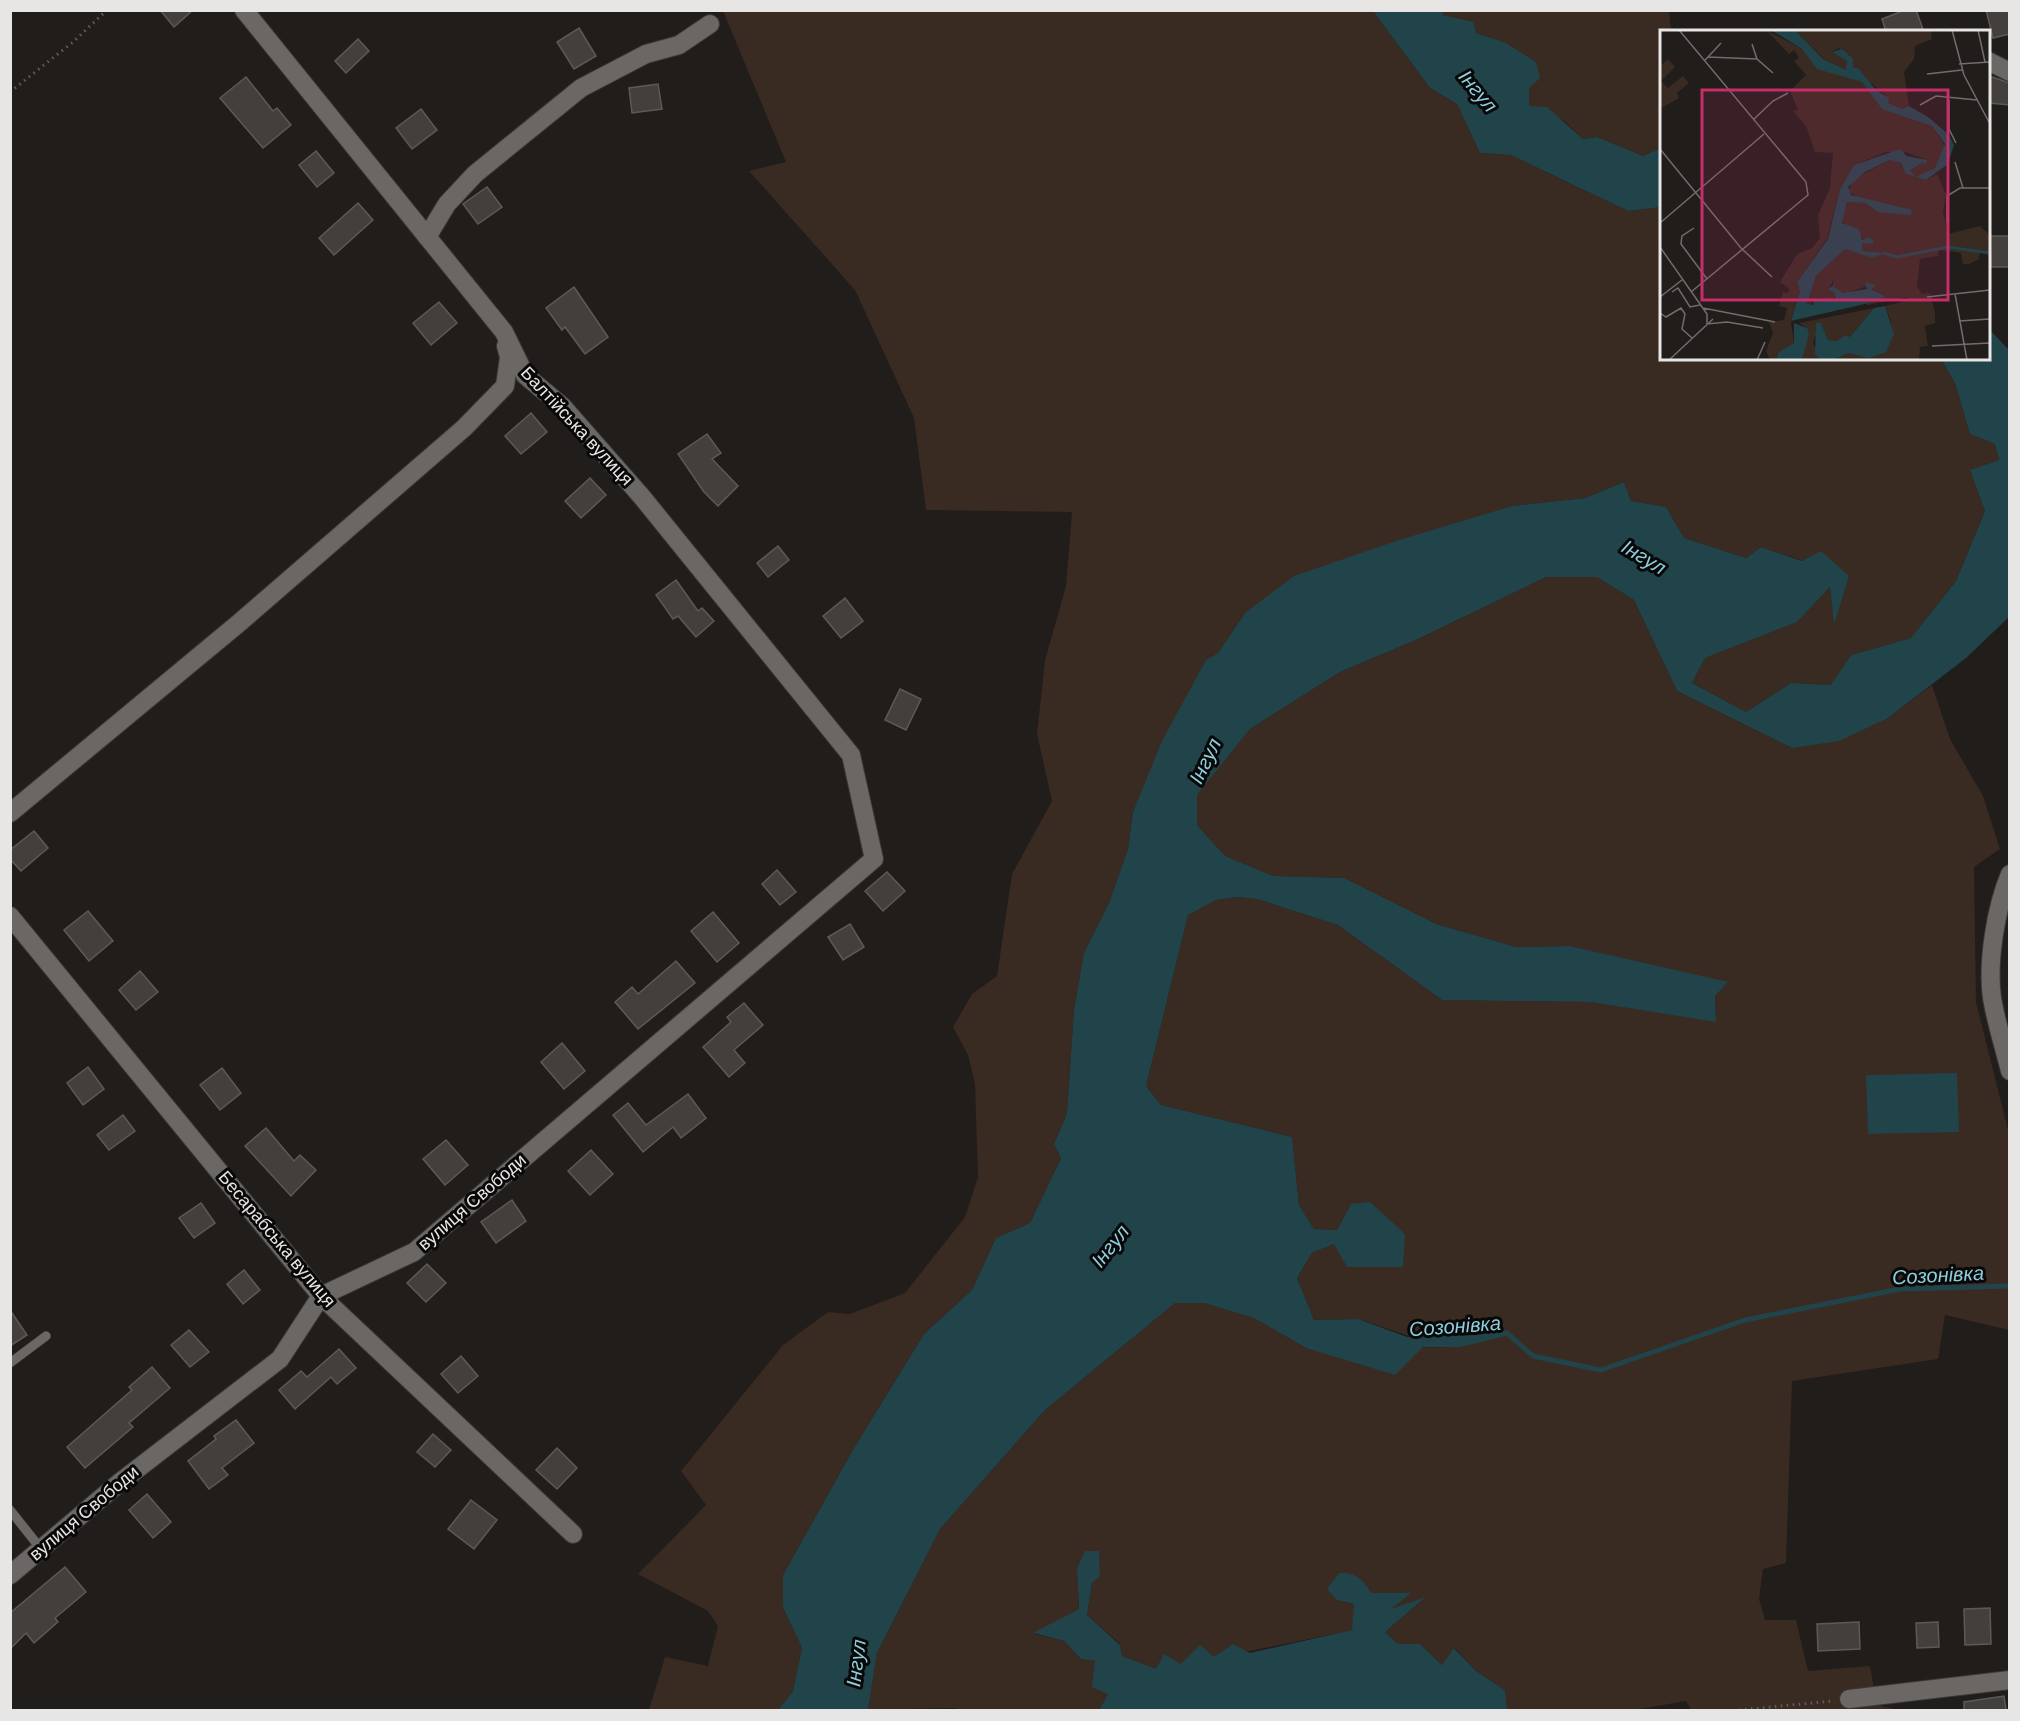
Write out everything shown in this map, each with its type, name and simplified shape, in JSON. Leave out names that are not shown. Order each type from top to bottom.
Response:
[{"type":"street","name":"Балтійська вулиця","points":[[244,10],[504,332],[525,375],[563,407],[642,497],[851,755],[874,859]]},
{"type":"street","points":[[427,237],[447,204],[475,174],[581,88],[646,54],[679,45],[710,24]]},
{"type":"street","points":[[1990,62],[2010,72]]},
{"type":"street","points":[[10,813],[239,623],[464,428],[505,386],[509,357],[504,332]]},
{"type":"street","name":"вулиця Свободи","points":[[10,1575],[119,1482],[280,1359],[321,1296],[414,1252],[874,859]]},
{"type":"street","points":[[2010,873],[2001,894],[1994,928],[1992,996],[2010,1071]]},
{"type":"street","name":"Бесарабська вулиця","points":[[10,916],[321,1296],[573,1534]]},
{"type":"street","points":[[1848,1699],[2010,1680]]},
{"type":"lane","points":[[10,1363],[46,1336]]},
{"type":"lane","points":[[10,1510],[41,1549]]},
{"type":"path","points":[[10,92],[73,42],[107,10]]},
{"type":"path","points":[[1739,1710],[1848,1699]]},
{"type":"shaded area","points":[[1444,10],[1669,11],[1671,30],[1660,30],[1660,148],[1643,156],[1597,137],[1583,139],[1564,121],[1529,106],[1529,88],[1504,42],[1476,33],[1442,15]]},
{"type":"shaded area","points":[[723,11],[1373,11],[1430,88],[1457,104],[1480,153],[1511,155],[1628,211],[1660,207],[1660,360],[1942,360],[1955,383],[1970,434],[1995,444],[1999,460],[1970,470],[1985,511],[1956,581],[1911,638],[1851,655],[1832,685],[1791,683],[1746,712],[1692,683],[1705,658],[1797,622],[1830,587],[1834,623],[1849,576],[1761,547],[1746,558],[1684,538],[1666,507],[1631,501],[1624,482],[1585,498],[1512,506],[1245,613],[1218,653],[1206,660],[1133,812],[1128,849],[1109,903],[1084,954],[1074,1010],[1067,1113],[1054,1144],[1061,1158],[1030,1223],[996,1238],[972,1290],[924,1334],[854,1448],[783,1575],[783,1607],[802,1648],[793,1691],[778,1710],[649,1710],[665,1657],[708,1666],[718,1626],[708,1611],[638,1574],[706,1505],[681,1471],[783,1345],[828,1312],[850,1314],[905,1293],[965,1217],[978,1177],[975,1084],[968,1055],[953,1027],[972,994],[997,976],[1012,874],[1052,801],[1037,734],[1045,660],[1066,586],[1072,512],[926,510],[914,418],[855,290],[749,171],[786,162]]},
{"type":"shaded area","points":[[1546,577],[1597,577],[1634,600],[1677,691],[1792,748],[1888,718],[1932,685],[1950,739],[1983,796],[2000,849],[1974,867],[1976,1002],[2009,1134],[2009,1330],[1945,1315],[1938,1359],[1792,1381],[1786,1563],[1763,1569],[1759,1599],[1765,1620],[1796,1620],[1808,1671],[1870,1666],[1877,1705],[1899,1710],[1691,1710],[1686,1701],[1634,1710],[1505,1710],[1507,1709],[1505,1690],[1476,1671],[1455,1648],[1442,1665],[1420,1644],[1398,1644],[1385,1632],[1424,1599],[1389,1610],[1410,1593],[1337,1600],[1354,1604],[1353,1630],[1157,1670],[1122,1656],[1120,1644],[1087,1615],[1092,1583],[1100,1575],[1098,1551],[1085,1552],[1077,1568],[1079,1609],[1034,1634],[1064,1641],[1081,1659],[1095,1661],[1108,1694],[1099,1710],[962,1710],[954,1708],[868,1710],[877,1653],[940,1529],[1045,1410],[1175,1303],[1204,1303],[1254,1318],[1306,1348],[1461,1347],[1509,1334],[1412,1337],[1358,1319],[1314,1320],[1297,1278],[1312,1253],[1334,1244],[1351,1204],[1337,1230],[1314,1229],[1299,1205],[1292,1137],[1161,1105],[1146,1086],[1188,915],[1216,900],[1238,897],[1257,899],[1338,925],[1442,1000],[1591,1002],[1716,1021],[1715,996],[1727,983],[1570,946],[1516,947],[1436,924],[1344,878],[1273,876],[1225,856],[1197,825],[1197,795],[1250,729],[1340,672],[1418,639]]},
{"type":"water","name":"Інгул","points":[[1373,11],[1444,11],[1442,15],[1473,22],[1476,33],[1504,42],[1536,62],[1540,78],[1529,88],[1529,106],[1547,107],[1583,139],[1597,137],[1643,156],[1660,148],[1660,207],[1628,211],[1511,155],[1480,153],[1457,104],[1430,88]]},
{"type":"water","name":"Інгул","points":[[1990,330],[2009,350],[2009,617],[1966,658],[1888,718],[1839,741],[1792,748],[1677,691],[1634,600],[1597,577],[1546,577],[1418,639],[1340,672],[1250,729],[1197,795],[1197,825],[1225,856],[1273,876],[1344,878],[1436,924],[1516,947],[1570,946],[1728,982],[1715,996],[1716,1022],[1591,1002],[1442,1000],[1338,925],[1257,899],[1238,897],[1216,900],[1188,915],[1146,1086],[1161,1105],[1292,1137],[1299,1205],[1314,1229],[1337,1230],[1351,1204],[1370,1202],[1405,1234],[1403,1267],[1347,1267],[1334,1244],[1312,1253],[1297,1278],[1314,1320],[1358,1319],[1407,1337],[1514,1334],[1461,1347],[1423,1347],[1395,1375],[1306,1348],[1254,1318],[1204,1303],[1175,1303],[1045,1410],[940,1529],[877,1653],[868,1710],[778,1710],[793,1691],[802,1648],[783,1607],[783,1575],[854,1448],[924,1334],[972,1290],[996,1238],[1030,1223],[1061,1158],[1054,1144],[1067,1113],[1074,1010],[1084,953],[1109,903],[1128,849],[1133,812],[1162,741],[1206,660],[1218,653],[1245,613],[1294,576],[1399,540],[1512,506],[1585,498],[1624,482],[1631,501],[1666,507],[1684,538],[1746,558],[1761,547],[1802,561],[1821,551],[1849,576],[1834,625],[1830,587],[1797,622],[1705,658],[1692,683],[1746,712],[1791,683],[1831,685],[1851,655],[1911,638],[1956,581],[1985,511],[1970,470],[1999,460],[1995,444],[1970,434],[1955,383],[1942,360],[1990,360]]},
{"type":"water","points":[[1957,1073],[1959,1132],[1868,1134],[1866,1075]]},
{"type":"water","points":[[1085,1551],[1099,1551],[1100,1576],[1092,1583],[1087,1615],[1120,1645],[1122,1656],[1156,1669],[1164,1654],[1181,1664],[1200,1645],[1214,1657],[1233,1644],[1250,1653],[1352,1630],[1354,1604],[1337,1600],[1327,1589],[1339,1573],[1345,1573],[1358,1577],[1371,1593],[1411,1593],[1391,1609],[1426,1597],[1385,1632],[1398,1644],[1420,1644],[1442,1665],[1454,1648],[1476,1671],[1505,1690],[1507,1709],[1099,1710],[1108,1694],[1092,1687],[1095,1661],[1081,1659],[1064,1641],[1033,1633],[1079,1609],[1077,1568]]},
{"type":"building","points":[[160,10],[193,10],[174,27]]},
{"type":"building","points":[[1905,10],[1916,10],[1923,30],[1885,30],[1882,19]]},
{"type":"building","points":[[1986,10],[2010,10],[2010,34],[1993,38]]},
{"type":"building","points":[[579,28],[596,56],[574,69],[557,42]]},
{"type":"building","points":[[358,39],[369,51],[346,73],[335,61]]},
{"type":"building","points":[[1990,76],[2010,83],[2010,105],[1990,103]]},
{"type":"building","points":[[246,77],[273,111],[277,108],[291,125],[263,148],[220,98]]},
{"type":"building","points":[[658,84],[662,109],[632,113],[629,88]]},
{"type":"building","points":[[421,109],[437,130],[412,149],[396,128]]},
{"type":"building","points":[[316,151],[334,173],[317,187],[299,165]]},
{"type":"building","points":[[487,187],[502,207],[478,224],[463,204]]},
{"type":"building","points":[[358,203],[373,220],[334,255],[319,238]]},
{"type":"building","points":[[1990,236],[2010,236],[2010,267],[1991,267]]},
{"type":"building","points":[[574,287],[608,337],[585,354],[565,327],[562,330],[546,308]]},
{"type":"building","points":[[439,302],[457,323],[431,345],[413,323]]},
{"type":"building","points":[[531,413],[547,432],[521,454],[505,436]]},
{"type":"building","points":[[707,434],[721,453],[712,459],[738,486],[718,506],[704,492],[678,454]]},
{"type":"building","points":[[590,478],[606,495],[581,518],[565,501]]},
{"type":"building","points":[[778,546],[789,560],[768,577],[757,563]]},
{"type":"building","points":[[676,580],[698,611],[702,608],[714,621],[696,637],[678,616],[673,619],[656,595]]},
{"type":"building","points":[[845,598],[863,621],[841,638],[823,616]]},
{"type":"building","points":[[900,689],[921,699],[906,730],[885,720]]},
{"type":"building","points":[[34,831],[48,848],[21,871],[10,859],[10,850]]},
{"type":"building","points":[[777,870],[796,892],[780,905],[762,884]]},
{"type":"building","points":[[887,872],[905,891],[883,911],[865,891]]},
{"type":"building","points":[[88,911],[113,941],[89,961],[64,930]]},
{"type":"building","points":[[713,912],[739,943],[717,962],[691,931]]},
{"type":"building","points":[[850,924],[864,947],[843,960],[828,937]]},
{"type":"building","points":[[676,961],[695,983],[638,1029],[615,1002],[632,987],[638,994]]},
{"type":"building","points":[[140,971],[158,992],[136,1010],[119,990]]},
{"type":"building","points":[[744,1003],[763,1025],[734,1050],[745,1063],[729,1077],[703,1047],[731,1022],[727,1017]]},
{"type":"building","points":[[562,1043],[585,1071],[564,1089],[541,1062]]},
{"type":"building","points":[[88,1067],[104,1089],[83,1105],[67,1083]]},
{"type":"building","points":[[222,1068],[241,1093],[220,1110],[200,1085]]},
{"type":"building","points":[[688,1094],[706,1118],[681,1138],[673,1127],[643,1152],[613,1115],[628,1103],[646,1125]]},
{"type":"building","points":[[123,1115],[135,1131],[109,1150],[97,1135]]},
{"type":"building","points":[[266,1128],[294,1161],[300,1155],[316,1170],[291,1196],[245,1146]]},
{"type":"building","points":[[446,1140],[468,1165],[445,1185],[423,1159]]},
{"type":"building","points":[[591,1150],[613,1174],[590,1195],[568,1171]]},
{"type":"building","points":[[512,1200],[526,1221],[496,1243],[481,1222]]},
{"type":"building","points":[[201,1203],[215,1223],[194,1238],[179,1218]]},
{"type":"building","points":[[427,1264],[446,1283],[426,1302],[407,1283]]},
{"type":"building","points":[[244,1270],[260,1290],[243,1304],[227,1284]]},
{"type":"building","points":[[10,1310],[27,1335],[10,1346]]},
{"type":"building","points":[[189,1330],[209,1352],[190,1367],[171,1345]]},
{"type":"building","points":[[339,1349],[356,1368],[337,1384],[331,1377],[295,1409],[279,1390],[301,1371],[307,1377]]},
{"type":"building","points":[[461,1356],[478,1376],[458,1393],[441,1374]]},
{"type":"building","points":[[152,1367],[170,1388],[129,1423],[133,1427],[85,1468],[67,1447],[132,1390],[129,1387]]},
{"type":"building","points":[[236,1420],[254,1443],[222,1468],[228,1475],[209,1489],[188,1461],[216,1439],[214,1436]]},
{"type":"building","points":[[433,1434],[451,1450],[435,1467],[417,1452]]},
{"type":"building","points":[[557,1448],[577,1468],[557,1489],[536,1470]]},
{"type":"building","points":[[147,1494],[171,1522],[153,1538],[129,1510]]},
{"type":"building","points":[[471,1500],[497,1520],[474,1549],[448,1529]]},
{"type":"building","points":[[65,1567],[86,1592],[55,1618],[58,1622],[34,1643],[26,1633],[10,1649],[10,1613]]},
{"type":"building","points":[[1990,1608],[1991,1644],[1965,1645],[1964,1609]]},
{"type":"building","points":[[1859,1622],[1860,1649],[1818,1651],[1817,1624]]},
{"type":"building","points":[[1938,1622],[1939,1647],[1917,1648],[1916,1623]]},
{"type":"building","points":[[2004,1696],[2006,1710],[1964,1710],[1964,1702]]},
{"type":"waterway","name":"Созонівка","points":[[1482,1336],[1507,1333],[1533,1356],[1601,1370],[1745,1320],[1900,1289],[2010,1286]]}]
